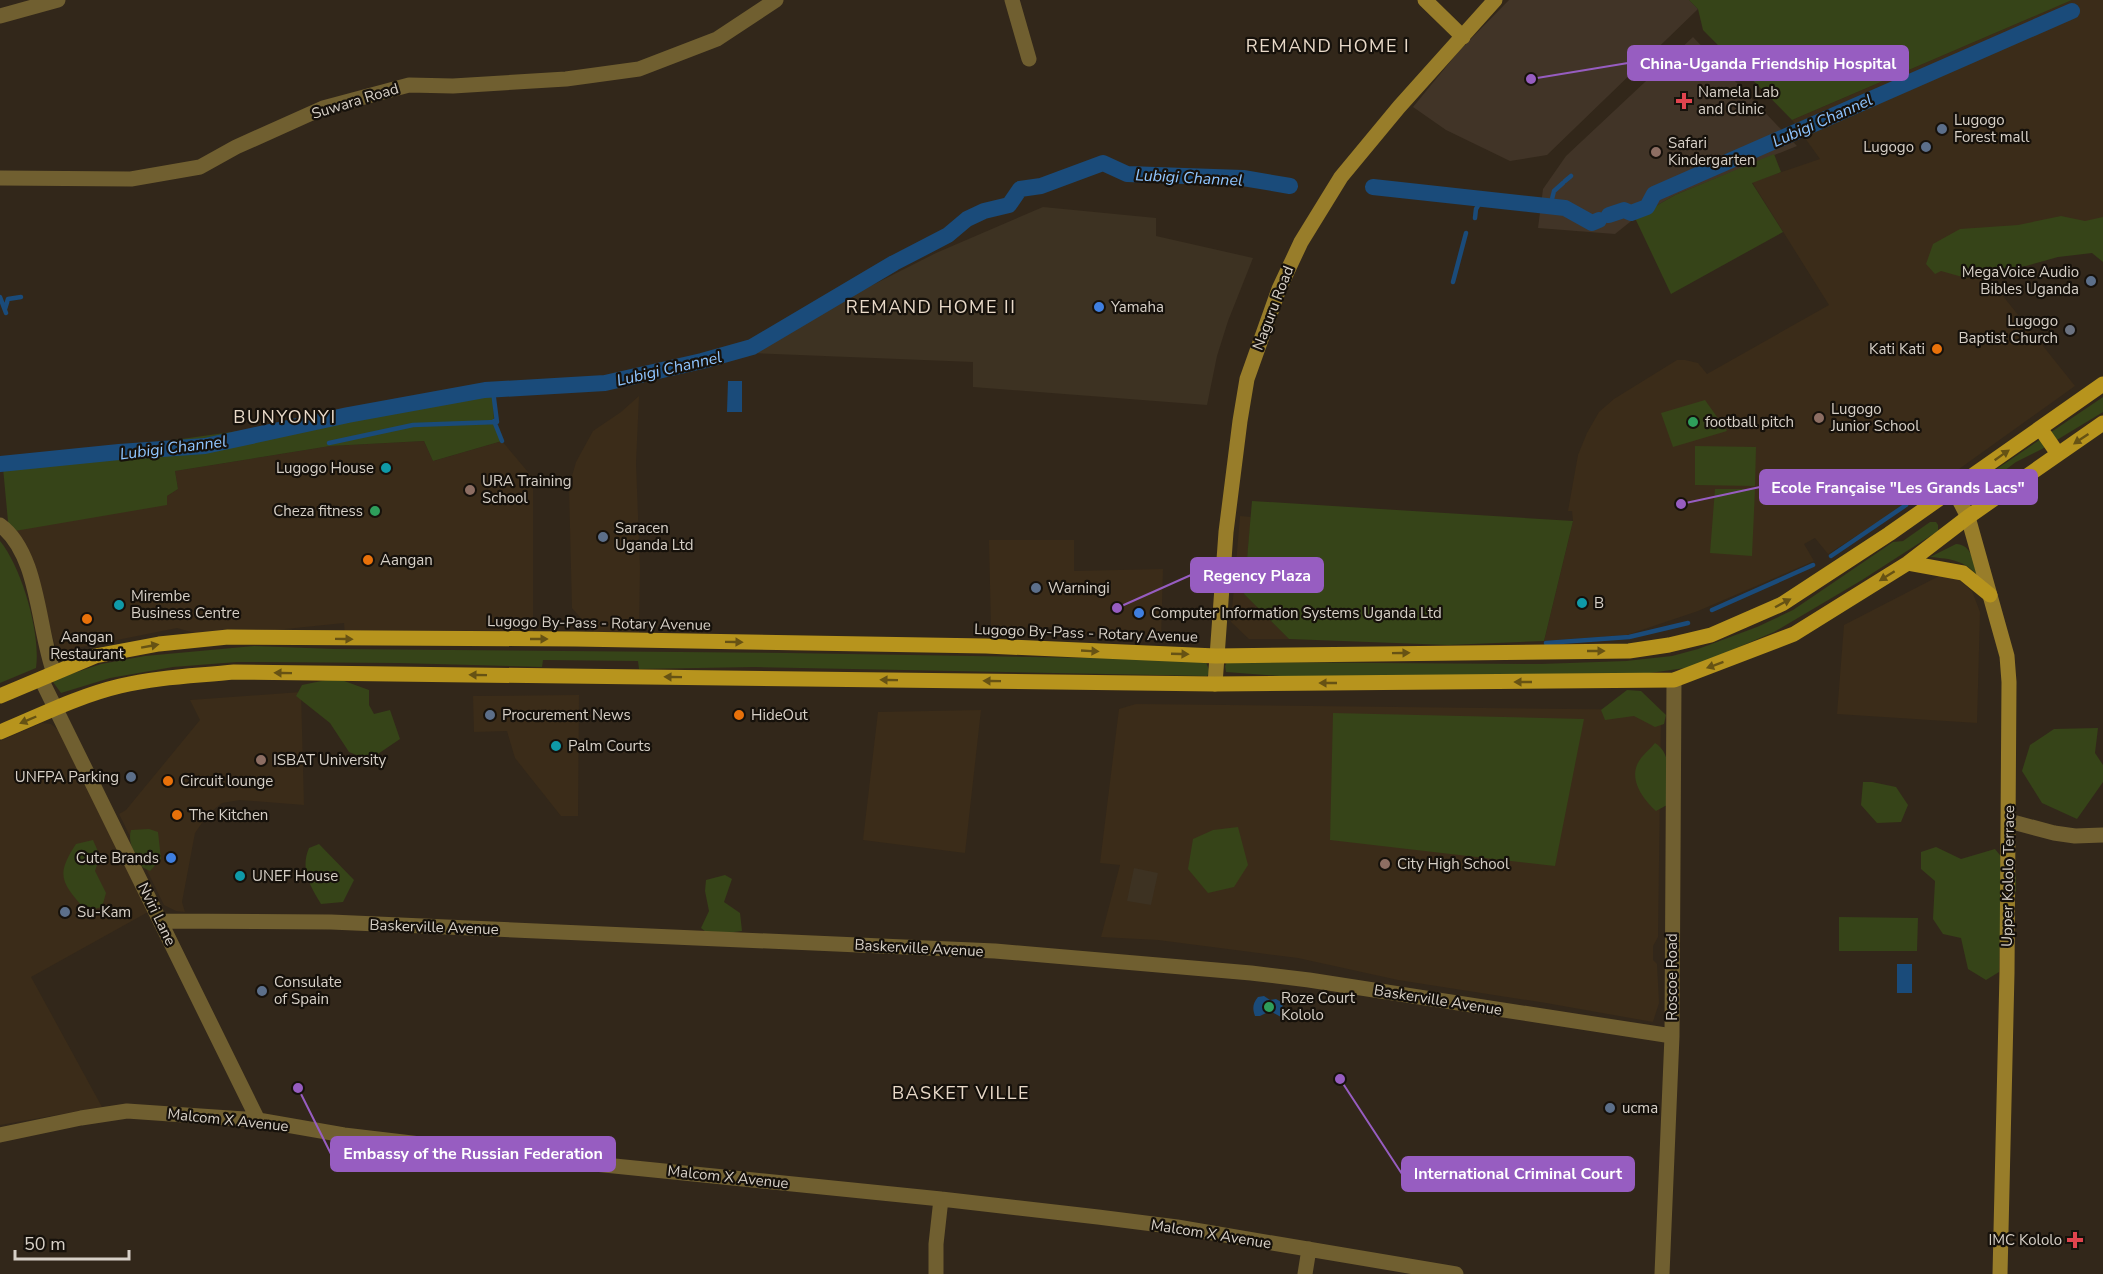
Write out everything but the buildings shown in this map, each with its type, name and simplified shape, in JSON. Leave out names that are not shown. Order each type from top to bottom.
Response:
[{"type":"main road","name":"Lugogo By-Pass - Rotary Avenue","points":[[0,696],[95,657],[159,644],[228,637],[575,639],[986,646],[1216,656],[1629,651],[1669,645],[1711,634],[1782,604],[1889,534],[2103,384]]},
{"type":"main road","points":[[0,732],[87,696],[120,686],[160,679],[234,672],[1215,684],[1674,680],[1794,634],[1908,563],[1968,517],[2103,423]]},
{"type":"main road","points":[[2040,428],[2058,454]]},
{"type":"main road","points":[[1908,563],[1963,573],[1990,595]]},
{"type":"street","points":[[0,16],[58,0]]},
{"type":"street","name":"Suwara Road","points":[[0,178],[131,179],[143,177],[200,167],[236,147],[323,108],[409,85],[453,86],[566,80],[639,69],[717,39],[776,0]]},
{"type":"street","points":[[1012,0],[1029,59]]},
{"type":"street","points":[[1425,0],[1463,37]]},
{"type":"street","name":"Naguru Road","points":[[1215,684],[1226,532],[1240,421],[1247,380],[1279,289],[1301,242],[1341,177],[1399,107],[1495,0]]},
{"type":"street","name":"Upper Kololo Terrace","points":[[1953,488],[1968,517],[2007,656],[2010,714],[2009,820],[2000,1274]]},
{"type":"street","name":"Nviri Lane","points":[[0,525],[17,542],[38,601],[49,662],[47,676],[57,708],[258,1120]]},
{"type":"street","name":"Roscoe Road","points":[[1662,1274],[1672,1036],[1674,680]]},
{"type":"street","points":[[2009,820],[2054,833],[2075,836],[2103,835]]},
{"type":"street","name":"Baskerville Avenue","points":[[161,921],[331,922],[995,951],[1298,979],[1672,1036]]},
{"type":"street","name":"Malcom X Avenue","points":[[0,1135],[127,1111],[258,1120],[344,1135],[565,1161],[941,1199],[1177,1227],[1456,1274]]},
{"type":"street","points":[[936,1274],[936,1244],[941,1199]]},
{"type":"street","points":[[1305,1274],[1309,1249]]},
{"type":"shaded area","points":[[1509,0],[1689,0],[1698,9],[1547,155],[1510,161],[1446,130],[1413,107],[1459,51]]},
{"type":"shaded area","points":[[2072,0],[2103,0],[2103,261],[2088,242],[1966,250],[2075,386],[1934,487],[1828,554],[1815,538],[1804,544],[1814,561],[1698,611],[1627,635],[1544,641],[1573,521],[1572,511],[1568,511],[1578,455],[1599,412],[1614,399],[1677,360],[1698,363],[1707,374],[1829,305],[1752,182],[1820,159],[1792,120]]},
{"type":"shaded area","points":[[1693,37],[1797,146],[1675,195],[1635,218],[1615,234],[1538,228],[1543,189],[1566,156]]},
{"type":"shaded area","points":[[1043,207],[1156,218],[1156,236],[1253,258],[1217,356],[1207,405],[973,387],[973,362],[749,353],[821,311],[936,253]]},
{"type":"shaded area","points":[[639,396],[636,463],[640,568],[639,633],[594,633],[572,608],[569,487],[576,462],[593,431],[621,412]]},
{"type":"shaded area","points":[[424,441],[433,461],[502,441],[533,478],[533,643],[345,636],[344,623],[208,637],[177,628],[77,648],[58,655],[27,549],[9,532],[167,496],[178,489],[175,471],[330,446]]},
{"type":"shaded area","points":[[1240,516],[1251,517],[1244,594],[1289,639],[1249,639],[1231,622]]},
{"type":"shaded area","points":[[989,540],[1074,540],[1074,571],[1163,569],[1161,640],[1146,635],[1071,634],[1072,627],[991,628]]},
{"type":"shaded area","points":[[1943,574],[1958,579],[1972,591],[1980,612],[1977,723],[1837,714],[1844,625]]},
{"type":"shaded area","points":[[301,692],[304,805],[240,800],[222,803],[208,814],[195,833],[182,902],[185,912],[176,911],[164,905],[119,814],[126,810],[200,720],[190,700]]},
{"type":"shaded area","points":[[579,695],[578,816],[561,816],[515,758],[507,731],[474,732],[473,696]]},
{"type":"shaded area","name":"City High School","points":[[1136,704],[1661,710],[1658,937],[1653,946],[1653,960],[1657,964],[1659,1003],[1653,1022],[1398,980],[1298,958],[1158,940],[1101,937],[1120,865],[1100,863],[1119,709]]},
{"type":"shaded area","points":[[981,710],[965,853],[863,840],[878,712]]},
{"type":"shaded area","points":[[42,723],[51,724],[63,734],[148,912],[31,977],[102,1107],[0,1125],[0,741]]},
{"type":"shaded area","points":[[1134,868],[1158,873],[1151,905],[1127,901]]},
{"type":"green space","points":[[1689,0],[2072,0],[1792,120],[1703,30],[1698,9]]},
{"type":"green space","points":[[1774,154],[1781,172],[1752,183],[1783,232],[1671,294],[1635,218],[1675,195]]},
{"type":"green space","points":[[2061,216],[2085,221],[2103,217],[2103,262],[2092,253],[2058,257],[2026,266],[1983,270],[1966,278],[1941,271],[1935,274],[1926,264],[1933,244],[1960,229],[2018,225]]},
{"type":"green space","points":[[493,391],[494,422],[502,441],[433,461],[424,441],[330,446],[175,471],[178,489],[167,496],[167,505],[9,532],[2,457],[118,448]]},
{"type":"green space","points":[[2103,397],[2103,412],[2016,462],[1981,488],[1975,486],[1976,483]]},
{"type":"green space","name":"football pitch","points":[[1705,400],[1727,431],[1673,447],[1661,413]]},
{"type":"green space","points":[[1695,446],[1756,447],[1755,486],[1695,485]]},
{"type":"green space","points":[[1715,489],[1755,489],[1752,556],[1710,553]]},
{"type":"green space","points":[[1252,501],[1573,521],[1544,641],[1448,645],[1289,639],[1244,594]]},
{"type":"green space","points":[[1930,522],[1936,522],[1938,531],[1862,580],[1774,632],[1692,667],[1650,673],[1293,677],[1226,672],[1227,662],[1541,664],[1626,661],[1672,656],[1757,627],[1793,610],[1893,542],[1903,541]]},
{"type":"green space","points":[[0,541],[16,567],[28,602],[33,620],[37,654],[36,668],[0,683]]},
{"type":"green space","points":[[1956,544],[1966,547],[1969,551],[1979,577],[1957,561],[1930,557]]},
{"type":"green space","points":[[254,646],[334,649],[1205,660],[1210,672],[1207,676],[755,667],[639,669],[638,661],[543,660],[542,667],[237,662],[173,667],[110,678],[61,693],[53,682],[101,664],[145,656]]},
{"type":"green space","points":[[336,678],[369,690],[369,705],[374,714],[390,710],[400,739],[369,760],[349,752],[330,723],[296,696],[302,685]]},
{"type":"green space","points":[[1627,690],[1641,691],[1666,715],[1664,724],[1655,727],[1634,716],[1605,720],[1601,710]]},
{"type":"green space","points":[[1333,713],[1584,719],[1555,866],[1330,840]]},
{"type":"green space","points":[[2098,728],[2095,753],[2103,765],[2103,782],[2077,819],[2042,803],[2022,771],[2030,745],[2054,729]]},
{"type":"green space","points":[[1655,743],[1665,755],[1669,780],[1667,805],[1656,811],[1639,790],[1635,778],[1638,762]]},
{"type":"green space","points":[[1863,782],[1896,787],[1908,805],[1901,822],[1877,823],[1861,805]]},
{"type":"green space","points":[[1238,827],[1248,865],[1234,887],[1208,893],[1188,869],[1193,839],[1213,830]]},
{"type":"green space","points":[[149,829],[158,832],[161,859],[150,871],[142,867],[130,840],[131,830]]},
{"type":"green space","points":[[93,840],[100,856],[95,871],[106,893],[102,907],[86,911],[67,886],[63,872],[76,844]]},
{"type":"green space","points":[[319,844],[354,880],[343,902],[321,904],[310,884],[306,870],[306,856],[309,848]]},
{"type":"green space","points":[[1936,847],[1961,859],[1995,849],[2016,875],[2016,891],[2001,910],[1999,972],[1986,980],[1968,969],[1961,938],[1943,934],[1933,919],[1935,881],[1921,869],[1921,852]]},
{"type":"green space","points":[[725,875],[732,879],[724,902],[740,913],[742,931],[710,935],[701,928],[709,911],[705,891],[706,880]]},
{"type":"green space","points":[[1839,917],[1918,918],[1917,951],[1839,951]]},
{"type":"water","points":[[728,381],[742,381],[742,412],[727,412]]},
{"type":"water","points":[[1897,964],[1912,964],[1912,993],[1897,993]]},
{"type":"water","name":"Roze Court Kololo","points":[[1264,996],[1283,1003],[1281,1017],[1270,1011],[1255,1016],[1253,1008],[1255,1001],[1258,997]]},
{"type":"waterway","name":"Lubigi Channel","points":[[1609,215],[1624,210],[1631,213],[1647,207],[1654,194],[2072,11]]},
{"type":"waterway","name":"Lubigi Channel","points":[[0,464],[205,446],[348,415],[485,390],[605,383],[702,361],[752,347],[894,263],[948,235],[967,219],[984,211],[1009,205],[1020,189],[1041,186],[1103,163],[1127,174],[1243,178],[1290,186]]},
{"type":"waterway","points":[[1565,181],[1571,176]]},
{"type":"waterway","points":[[1550,207],[1554,191],[1563,183]]},
{"type":"waterway","name":"Lubigi Channel","points":[[1373,187],[1565,208],[1592,223],[1599,220]]},
{"type":"waterway","points":[[1475,218],[1476,209],[1482,199]]},
{"type":"waterway","points":[[1453,282],[1466,233]]},
{"type":"waterway","points":[[0,297],[6,313]]},
{"type":"waterway","points":[[5,309],[8,299],[21,297]]},
{"type":"waterway","points":[[329,443],[413,425],[497,422],[493,391],[485,390]]},
{"type":"waterway","points":[[494,421],[502,441]]},
{"type":"waterway","points":[[1924,497],[1938,488]]},
{"type":"waterway","points":[[1831,556],[1906,505]]},
{"type":"waterway","points":[[1712,610],[1813,565]]},
{"type":"waterway","points":[[1546,643],[1629,637],[1688,623]]},
{"type":"place","name":"China-Uganda Friendship Hospital","points":[[1531,79]]},
{"type":"place","name":"Namela Lab and Clinic","points":[[1684,101]]},
{"type":"place","name":"Lugogo Forest mall","points":[[1942,129]]},
{"type":"place","name":"Lugogo","points":[[1926,147]]},
{"type":"place","name":"Safari Kindergarten","points":[[1656,152]]},
{"type":"place","name":"MegaVoice Audio Bibles Uganda","points":[[2091,281]]},
{"type":"place","name":"Yamaha","points":[[1099,307]]},
{"type":"place","name":"Lugogo Baptist Church","points":[[2070,330]]},
{"type":"place","name":"Kati Kati","points":[[1937,349]]},
{"type":"place","name":"Lugogo Junior School","points":[[1819,418]]},
{"type":"place","name":"football pitch","points":[[1693,422]]},
{"type":"place","name":"Lugogo House","points":[[386,468]]},
{"type":"place","name":"URA Training School","points":[[470,490]]},
{"type":"place","name":"Ecole Française \"Les Grands Lacs\"","points":[[1681,504]]},
{"type":"place","name":"Cheza fitness","points":[[375,511]]},
{"type":"place","name":"Saracen Uganda Ltd","points":[[603,537]]},
{"type":"place","name":"Aangan","points":[[368,560]]},
{"type":"place","name":"Warningi","points":[[1036,588]]},
{"type":"place","name":"B","points":[[1582,603]]},
{"type":"place","name":"Mirembe Business Centre","points":[[119,605]]},
{"type":"place","name":"Regency Plaza","points":[[1117,608]]},
{"type":"place","name":"Computer Information Systems Uganda Ltd","points":[[1139,613]]},
{"type":"place","name":"Aangan Restaurant","points":[[87,619]]},
{"type":"place","name":"Procurement News","points":[[490,715]]},
{"type":"place","name":"HideOut","points":[[739,715]]},
{"type":"place","name":"Palm Courts","points":[[556,746]]},
{"type":"place","name":"ISBAT University","points":[[261,760]]},
{"type":"place","name":"UNFPA Parking","points":[[131,777]]},
{"type":"place","name":"Circuit lounge","points":[[168,781]]},
{"type":"place","name":"The Kitchen","points":[[177,815]]},
{"type":"place","name":"Cute Brands","points":[[171,858]]},
{"type":"place","name":"City High School","points":[[1385,864]]},
{"type":"place","name":"UNEF House","points":[[240,876]]},
{"type":"place","name":"Su-Kam","points":[[65,912]]},
{"type":"place","name":"Consulate of Spain","points":[[262,991]]},
{"type":"place","name":"Roze Court Kololo","points":[[1269,1007]]},
{"type":"place","name":"International Criminal Court","points":[[1340,1079]]},
{"type":"place","name":"Embassy of the Russian Federation","points":[[298,1088]]},
{"type":"place","name":"ucma","points":[[1610,1108]]},
{"type":"place","name":"IMC Kololo","points":[[2075,1240]]},
{"type":"district","name":"REMAND HOME I","points":[[1328,46]]},
{"type":"district","name":"REMAND HOME II","points":[[931,307]]},
{"type":"district","name":"BUNYONYI","points":[[285,417]]},
{"type":"district","name":"BASKET VILLE","points":[[961,1093]]}]
